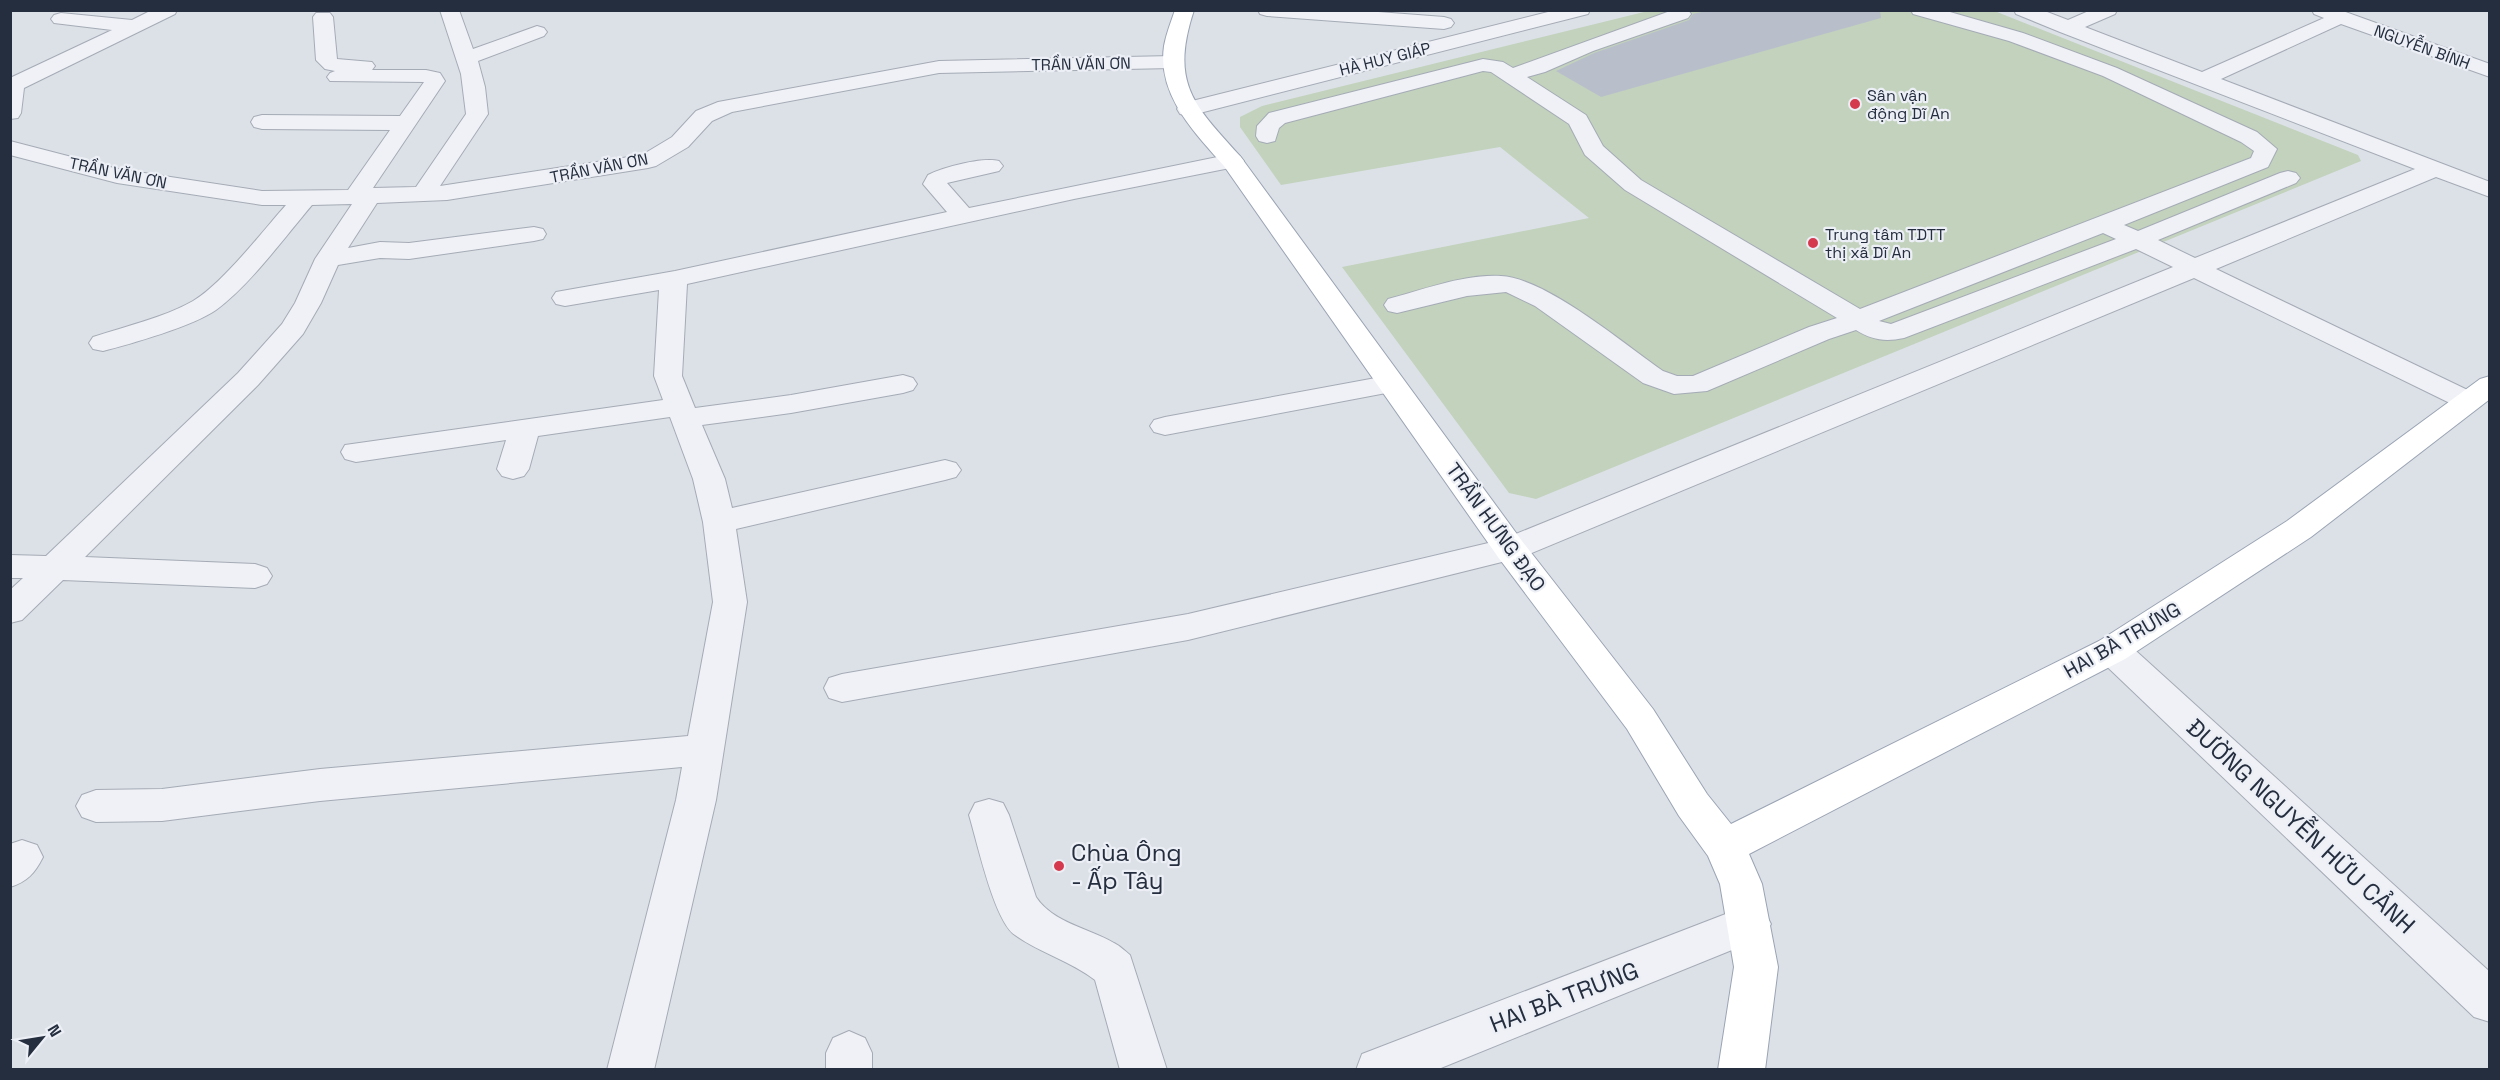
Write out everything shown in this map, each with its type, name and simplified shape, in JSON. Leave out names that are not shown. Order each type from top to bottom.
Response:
[{"type":"main road","name":"TRẦN HƯNG ĐẠO","points":[[1185,10],[1174,46],[1173,62],[1181,98],[1188,109],[1232,161],[1510,549],[1640,719],[1694,805],[1725,847],[1741,884],[1755,968],[1741,1070]]},
{"type":"main road","name":"HAI BÀ TRƯNG","points":[[1725,847],[2112,650],[2299,529],[2473,398]]},
{"type":"street","points":[[10,113],[12,86],[168,10]]},
{"type":"street","points":[[423,194],[477,114],[477,99],[466,57],[449,10]]},
{"type":"street","points":[[1267,10],[1445,25]]},
{"type":"street","points":[[1397,304],[1484,285],[1503,284],[1525,290],[1544,300],[1653,377],[1674,385],[1697,385],[1819,333],[1860,320],[1883,308],[1970,277],[2260,162],[2266,149],[2249,137],[2110,72],[2016,37],[1920,10]]},
{"type":"street","points":[[2023,10],[2490,190]]},
{"type":"street","points":[[2067,28],[2108,10]]},
{"type":"street","name":"NGUYỄN BÍNH","points":[[2321,10],[2490,71]]},
{"type":"street","name":"HÀ HUY GIÁP","points":[[1188,109],[1445,25],[1573,11]]},
{"type":"street","points":[[1511,75],[1538,68],[1596,43],[1683,12]]},
{"type":"street","points":[[323,17],[326,60],[332,65],[383,65],[466,57],[537,32]]},
{"type":"street","points":[[2203,79],[2341,17]]},
{"type":"street","points":[[62,19],[135,26]]},
{"type":"street","points":[[2056,52],[2097,39]]},
{"type":"street","name":"TRẦN VĂN ƠN","points":[[10,148],[117,176],[232,195],[262,198],[423,194],[537,180],[648,161],[680,142],[704,116],[726,107],[914,70],[983,65],[1173,62]]},
{"type":"street","points":[[1267,136],[1271,121],[1303,111],[1322,122],[1460,85],[1447,74],[1489,64],[1496,66],[1578,120],[1593,150],[1633,185],[1878,332],[1894,332],[2137,240],[2288,178]]},
{"type":"street","points":[[10,611],[248,379],[292,328],[308,303],[328,259],[362,196],[406,123],[435,81],[433,77],[337,77]]},
{"type":"street","points":[[262,122],[406,123]]},
{"type":"street","points":[[565,298],[675,279],[1074,192],[1232,161]]},
{"type":"street","points":[[964,216],[935,184],[936,180],[946,175],[991,166]]},
{"type":"street","points":[[842,688],[1188,627],[1510,549],[2436,169]]},
{"type":"street","points":[[103,343],[181,317],[204,306],[223,291],[306,197]]},
{"type":"street","points":[[2103,224],[2473,398]]},
{"type":"street","points":[[328,259],[380,250],[409,251],[534,234]]},
{"type":"street","points":[[2199,268],[2473,398]]},
{"type":"street","points":[[630,1070],[696,800],[730,602],[719,522],[709,479],[668,376],[672,292],[675,279]]},
{"type":"street","points":[[356,452],[525,428],[682,412],[791,404],[903,384]]},
{"type":"street","points":[[1165,426],[1392,384]]},
{"type":"street","points":[[513,469],[525,428]]},
{"type":"street","points":[[719,522],[945,470]]},
{"type":"street","points":[[10,566],[255,576]]},
{"type":"street","name":"ĐƯỜNG NGUYỄN HỮU CẢNH","points":[[2112,650],[2490,1002]]},
{"type":"street","points":[[96,806],[162,805],[320,785],[704,750]]},
{"type":"street","points":[[989,815],[1017,904],[1027,920],[1055,937],[1099,957],[1114,969],[1144,1070]]},
{"type":"street","name":"HAI BÀ TRƯNG","points":[[1379,1070],[1749,924]]},
{"type":"green space","name":"Trung tâm TDTT thị xã Dĩ An","points":[[1992,10],[2358,155],[2361,161],[1536,499],[1509,493],[1342,267],[1589,218],[1500,147],[1281,185],[1240,127],[1240,117],[1262,106],[1648,11]]},
{"type":"building","points":[[1710,10],[1880,10],[1881,18],[1601,97],[1556,71],[1594,53],[1689,20],[1693,14]]},
{"type":"place","name":"Sân vận động Dĩ An","points":[[1855,104]]},
{"type":"place","name":"Trung tâm TDTT thị xã Dĩ An","points":[[1813,243]]},
{"type":"place","name":"Chùa Ông - Ấp Tây","points":[[1059,866]]}]
